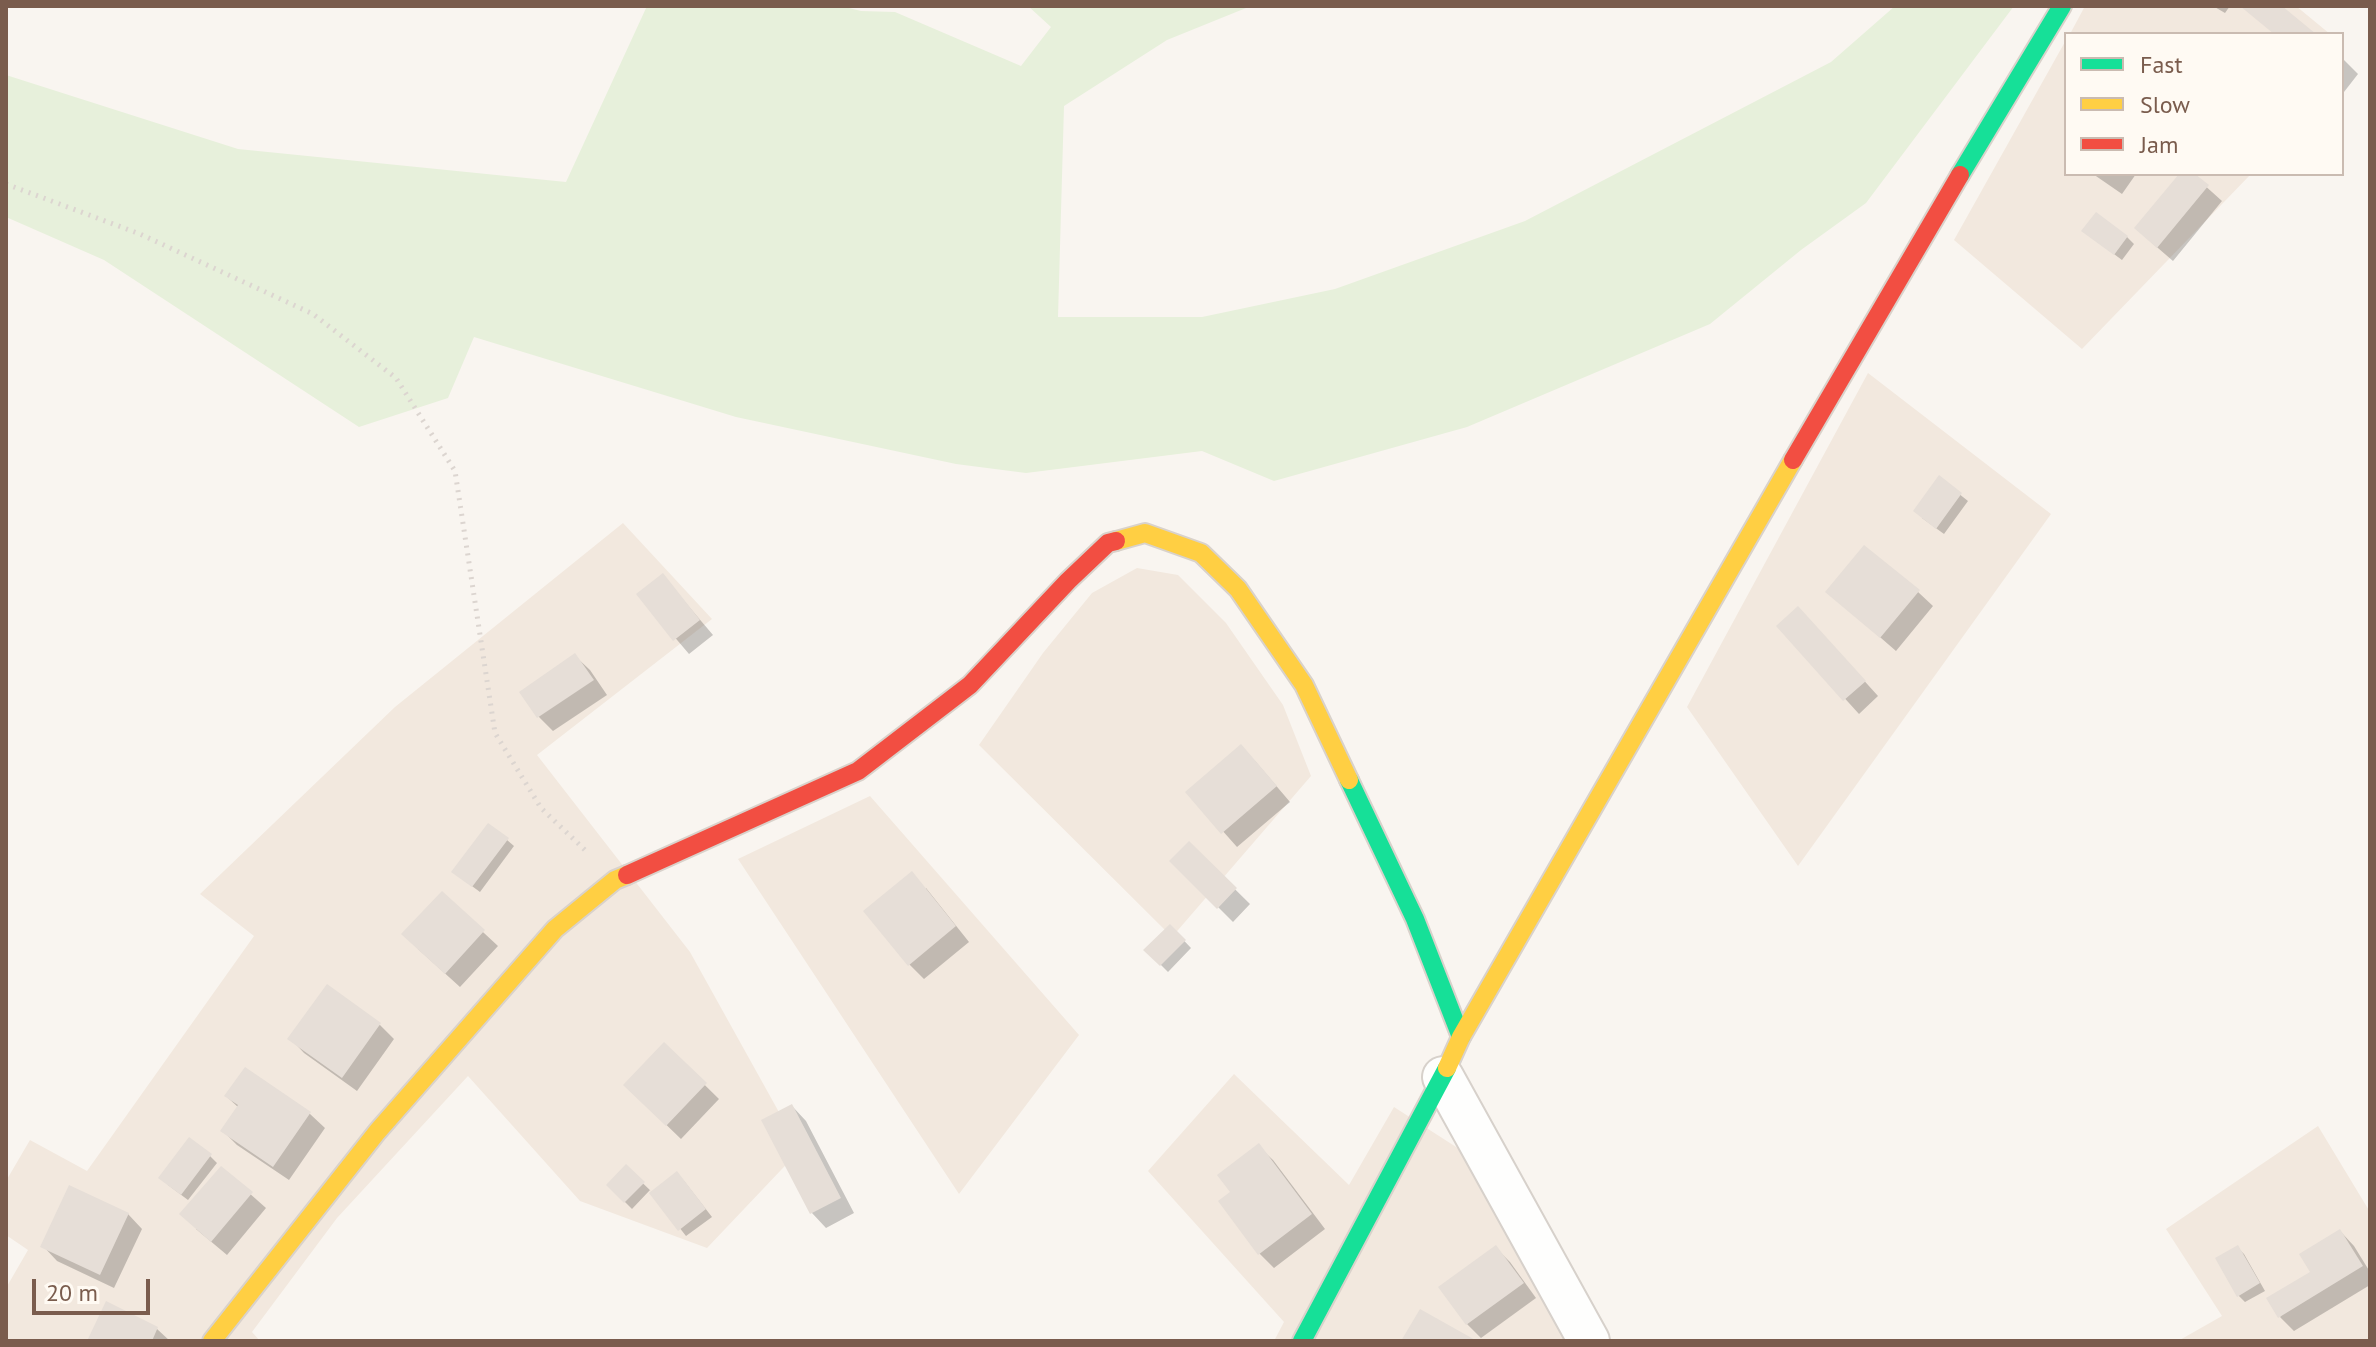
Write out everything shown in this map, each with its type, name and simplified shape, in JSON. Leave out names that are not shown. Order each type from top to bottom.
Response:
[{"type":"street","points":[[1302,1341],[1443,1077],[1461,1037],[1912,253],[2062,6]]},
{"type":"street","points":[[212,1341],[377,1132],[555,929],[615,880],[858,771],[970,685],[1108,543],[1145,533],[1201,553],[1238,589],[1304,685],[1415,919],[1461,1037]]},
{"type":"street","points":[[1443,1077],[1589,1341]]},
{"type":"path","points":[[6,184],[140,234],[313,314],[396,378],[455,471],[495,733],[541,808],[615,880]]},
{"type":"shaded area","points":[[2085,6],[2296,6],[2328,32],[2071,32]]},
{"type":"shaded area","points":[[2064,44],[2064,176],[2249,176],[2082,349],[1954,240]]},
{"type":"shaded area","points":[[1868,373],[2051,514],[1798,866],[1687,707]]},
{"type":"shaded area","points":[[623,523],[712,619],[537,755],[690,952],[800,1150],[707,1248],[580,1201],[468,1076],[337,1218],[252,1332],[260,1341],[6,1341],[6,1288],[28,1250],[6,1235],[6,1181],[30,1140],[87,1171],[254,936],[200,894],[395,707]]},
{"type":"shaded area","points":[[1137,568],[1178,575],[1226,623],[1283,705],[1311,776],[1172,937],[979,745],[1043,653],[1092,593]]},
{"type":"shaded area","points":[[870,796],[1079,1035],[959,1194],[738,859]]},
{"type":"shaded area","points":[[1234,1074],[1349,1185],[1394,1107],[1467,1154],[1566,1341],[1274,1341],[1284,1322],[1148,1171]]},
{"type":"shaded area","points":[[2318,1126],[2370,1212],[2370,1341],[2178,1341],[2222,1316],[2166,1229]]},
{"type":"green space","points":[[647,6],[841,6],[861,11],[895,12],[1021,66],[1051,27],[1028,6],[1251,6],[1167,40],[1064,106],[1058,317],[1202,317],[1335,289],[1525,221],[1831,62],[1895,6],[2014,6],[1866,203],[1801,250],[1710,324],[1467,427],[1274,481],[1202,451],[1026,473],[956,464],[736,417],[474,337],[448,398],[359,427],[104,260],[6,217],[6,75],[238,149],[566,182]]},
{"type":"building","points":[[2240,6],[2282,6],[2314,32],[2272,32]]},
{"type":"building","points":[[2177,176],[2198,176],[2209,185],[2157,248],[2134,228]]},
{"type":"building","points":[[2096,212],[2128,236],[2114,255],[2081,231]]},
{"type":"building","points":[[1939,475],[1962,493],[1936,529],[1913,511]]},
{"type":"building","points":[[1864,545],[1920,590],[1880,638],[1825,592]]},
{"type":"building","points":[[663,573],[700,620],[673,641],[636,594]]},
{"type":"building","points":[[1798,606],[1866,681],[1843,701],[1776,626]]},
{"type":"building","points":[[575,653],[594,680],[537,718],[519,692]]},
{"type":"building","points":[[1241,744],[1277,786],[1221,834],[1185,792]]},
{"type":"building","points":[[488,823],[509,838],[472,887],[451,872]]},
{"type":"building","points":[[1189,841],[1237,888],[1217,909],[1169,861]]},
{"type":"building","points":[[912,871],[956,926],[908,966],[863,911]]},
{"type":"building","points":[[442,891],[485,930],[445,974],[401,934]]},
{"type":"building","points":[[1170,924],[1186,940],[1160,966],[1143,950]]},
{"type":"building","points":[[327,984],[381,1023],[342,1078],[287,1039]]},
{"type":"building","points":[[664,1042],[707,1083],[666,1126],[623,1085]]},
{"type":"building","points":[[245,1067],[311,1112],[273,1167],[220,1131],[238,1105],[224,1096]]},
{"type":"building","points":[[792,1104],[841,1198],[810,1214],[761,1120]]},
{"type":"building","points":[[189,1137],[212,1154],[181,1195],[158,1178]]},
{"type":"building","points":[[1259,1143],[1312,1214],[1258,1255],[1218,1201],[1230,1192],[1217,1175]]},
{"type":"building","points":[[626,1164],[645,1182],[624,1203],[606,1185]]},
{"type":"building","points":[[221,1166],[253,1192],[211,1242],[179,1214]]},
{"type":"building","points":[[677,1171],[706,1209],[678,1231],[649,1193]]},
{"type":"building","points":[[69,1185],[129,1213],[100,1275],[40,1247]]},
{"type":"building","points":[[2340,1229],[2363,1266],[2278,1318],[2266,1298],[2310,1272],[2299,1254]]},
{"type":"building","points":[[1496,1245],[1524,1283],[1466,1325],[1438,1287]]},
{"type":"building","points":[[2238,1245],[2260,1283],[2237,1297],[2215,1258]]},
{"type":"building","points":[[106,1301],[158,1327],[152,1341],[87,1341]]},
{"type":"building","points":[[1420,1309],[1477,1341],[1401,1341]]},
{"type":"traffic: fast","points":[[1960,175],[2062,6]]},
{"type":"traffic: fast","points":[[1349,780],[1415,919],[1461,1037]]},
{"type":"traffic: fast","points":[[1302,1341],[1447,1068]]},
{"type":"traffic: slow","points":[[1447,1068],[1461,1037],[1793,460]]},
{"type":"traffic: slow","points":[[1116,541],[1145,533],[1201,553],[1238,589],[1304,685],[1349,780]]},
{"type":"traffic: slow","points":[[212,1341],[377,1132],[555,929],[615,880],[627,875]]},
{"type":"traffic: jam","points":[[1793,460],[1960,175]]},
{"type":"traffic: jam","points":[[627,875],[858,771],[970,685],[1068,581],[1108,543],[1116,541]]}]
